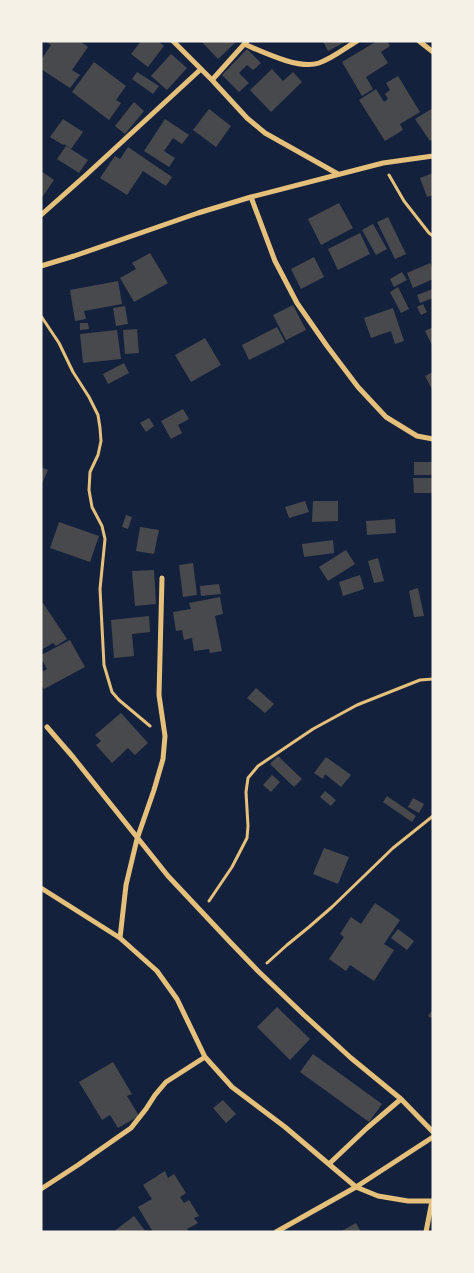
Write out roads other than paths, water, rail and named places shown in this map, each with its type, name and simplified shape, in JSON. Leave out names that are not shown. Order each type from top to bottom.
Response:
[{"type":"street","points":[[173,41],[247,118],[265,133],[338,174]]},
{"type":"street","points":[[212,80],[245,43],[293,62],[308,64],[319,63],[357,41]]},
{"type":"street","points":[[419,41],[433,52]]},
{"type":"street","points":[[41,215],[201,69]]},
{"type":"street","points":[[41,266],[250,197],[383,163],[433,156]]},
{"type":"street","points":[[250,197],[275,261],[297,303],[358,387],[386,417],[417,436],[433,439]]},
{"type":"street","points":[[120,938],[126,885],[137,838],[163,759],[165,736],[159,695],[162,578]]},
{"type":"street","points":[[47,727],[168,876],[258,972],[351,1058],[401,1099],[433,1132]]},
{"type":"street","points":[[43,891],[120,938],[157,971],[177,1000],[205,1057],[232,1087],[330,1163],[356,1187],[378,1196],[408,1201],[432,1201],[426,1232]]},
{"type":"street","points":[[41,1189],[131,1128],[166,1082],[205,1057]]},
{"type":"street","points":[[330,1163],[401,1099]]},
{"type":"street","points":[[276,1232],[356,1187],[433,1137]]}]
